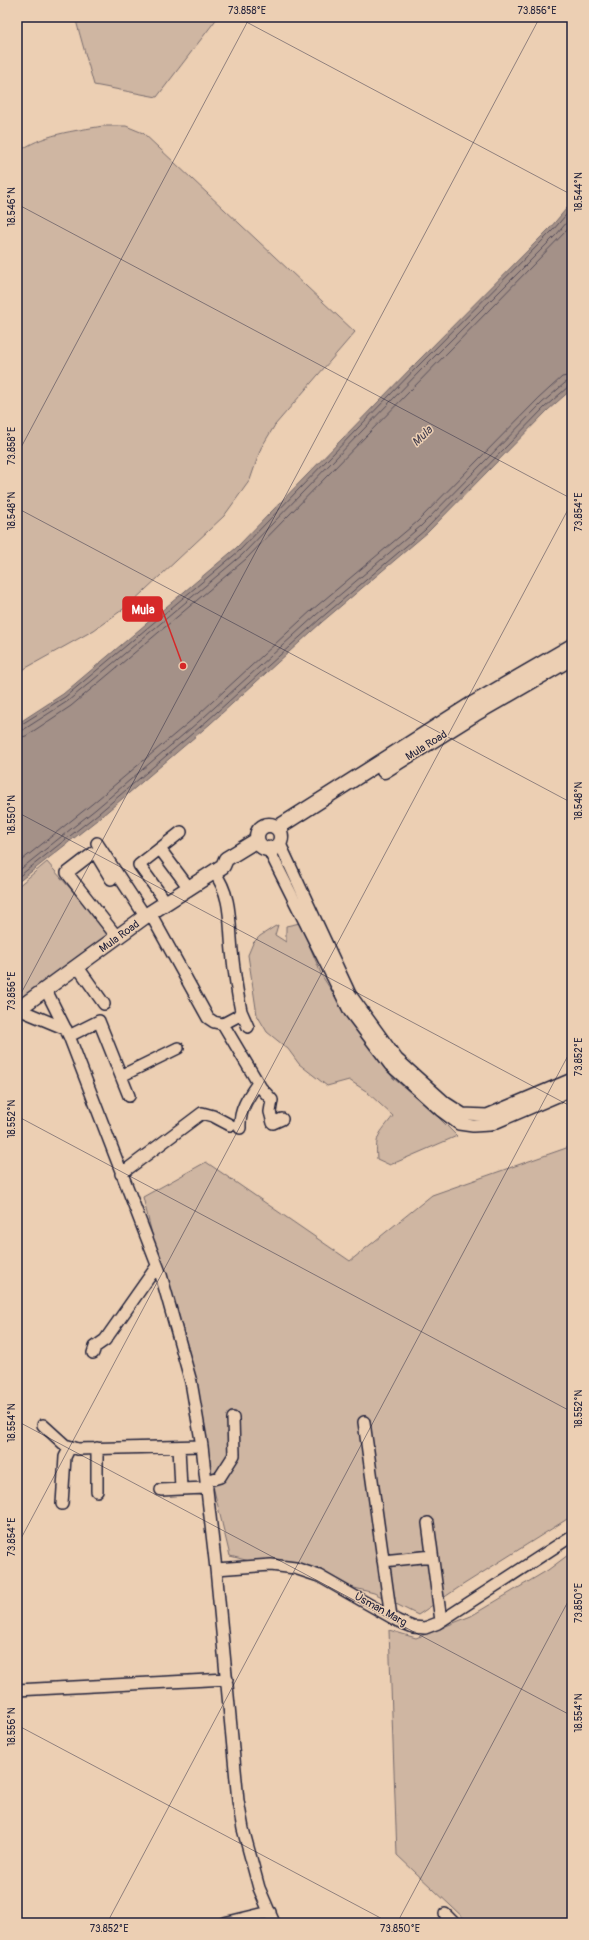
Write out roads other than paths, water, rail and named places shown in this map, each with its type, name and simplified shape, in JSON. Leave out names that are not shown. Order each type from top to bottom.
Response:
[{"type":"main road","points":[[271,841],[472,704],[572,646]]},
{"type":"main road","name":"Mula Road","points":[[17,1010],[147,914],[219,869],[226,859],[271,841],[475,714],[572,658]]},
{"type":"street","points":[[166,902],[139,865],[180,832]]},
{"type":"street","points":[[271,841],[350,994],[358,1006],[397,1059],[446,1103],[463,1114],[487,1115],[572,1079]]},
{"type":"street","points":[[271,841],[341,998],[390,1065],[440,1110],[459,1124],[473,1126],[490,1124],[572,1090]]},
{"type":"street","points":[[97,844],[147,914],[208,1018],[214,1022],[223,1024],[238,1016],[241,1011]]},
{"type":"street","points":[[160,849],[189,888]]},
{"type":"street","points":[[111,879],[96,854],[93,853],[67,873],[117,937]]},
{"type":"street","points":[[219,869],[228,901],[232,951],[241,1011],[248,1027]]},
{"type":"street","points":[[77,966],[104,1004]]},
{"type":"street","points":[[46,990],[67,1032],[157,1266],[191,1382],[207,1484],[238,1801],[243,1829],[259,1888],[274,1923]]},
{"type":"street","points":[[17,1010],[67,1032],[99,1021],[129,1096]]},
{"type":"street","points":[[223,1024],[258,1083],[272,1100],[270,1112],[273,1123],[282,1119]]},
{"type":"street","points":[[121,1076],[178,1048]]},
{"type":"street","points":[[240,1128],[240,1119],[246,1100],[258,1083]]},
{"type":"street","points":[[121,1174],[202,1113],[213,1116],[230,1125]]},
{"type":"street","points":[[93,1353],[96,1347],[105,1340],[157,1266]]},
{"type":"street","points":[[161,1490],[181,1489],[207,1484],[220,1477],[234,1455],[234,1418]]},
{"type":"street","points":[[364,1422],[391,1617]]},
{"type":"street","points":[[43,1425],[70,1447],[97,1448],[202,1446]]},
{"type":"street","points":[[62,1504],[65,1457],[70,1447]]},
{"type":"street","points":[[179,1447],[181,1489]]},
{"type":"street","points":[[97,1448],[97,1491]]},
{"type":"street","points":[[428,1523],[441,1621]]},
{"type":"street","name":"Usman Marg","points":[[216,1569],[271,1565],[295,1568],[319,1576],[391,1617],[413,1627],[425,1628],[441,1621],[572,1536]]},
{"type":"street","points":[[383,1561],[432,1556]]},
{"type":"street","points":[[17,1690],[227,1679]]},
{"type":"street","points":[[224,1923],[270,1912]]},
{"type":"street","points":[[445,1914],[454,1923]]},
{"type":"water","points":[[572,202],[572,389],[548,410],[428,532],[322,622],[210,724],[102,816],[17,883],[17,724],[63,694],[236,548],[550,228]]},
{"type":"place","name":"Mula","points":[[183,666]]}]
